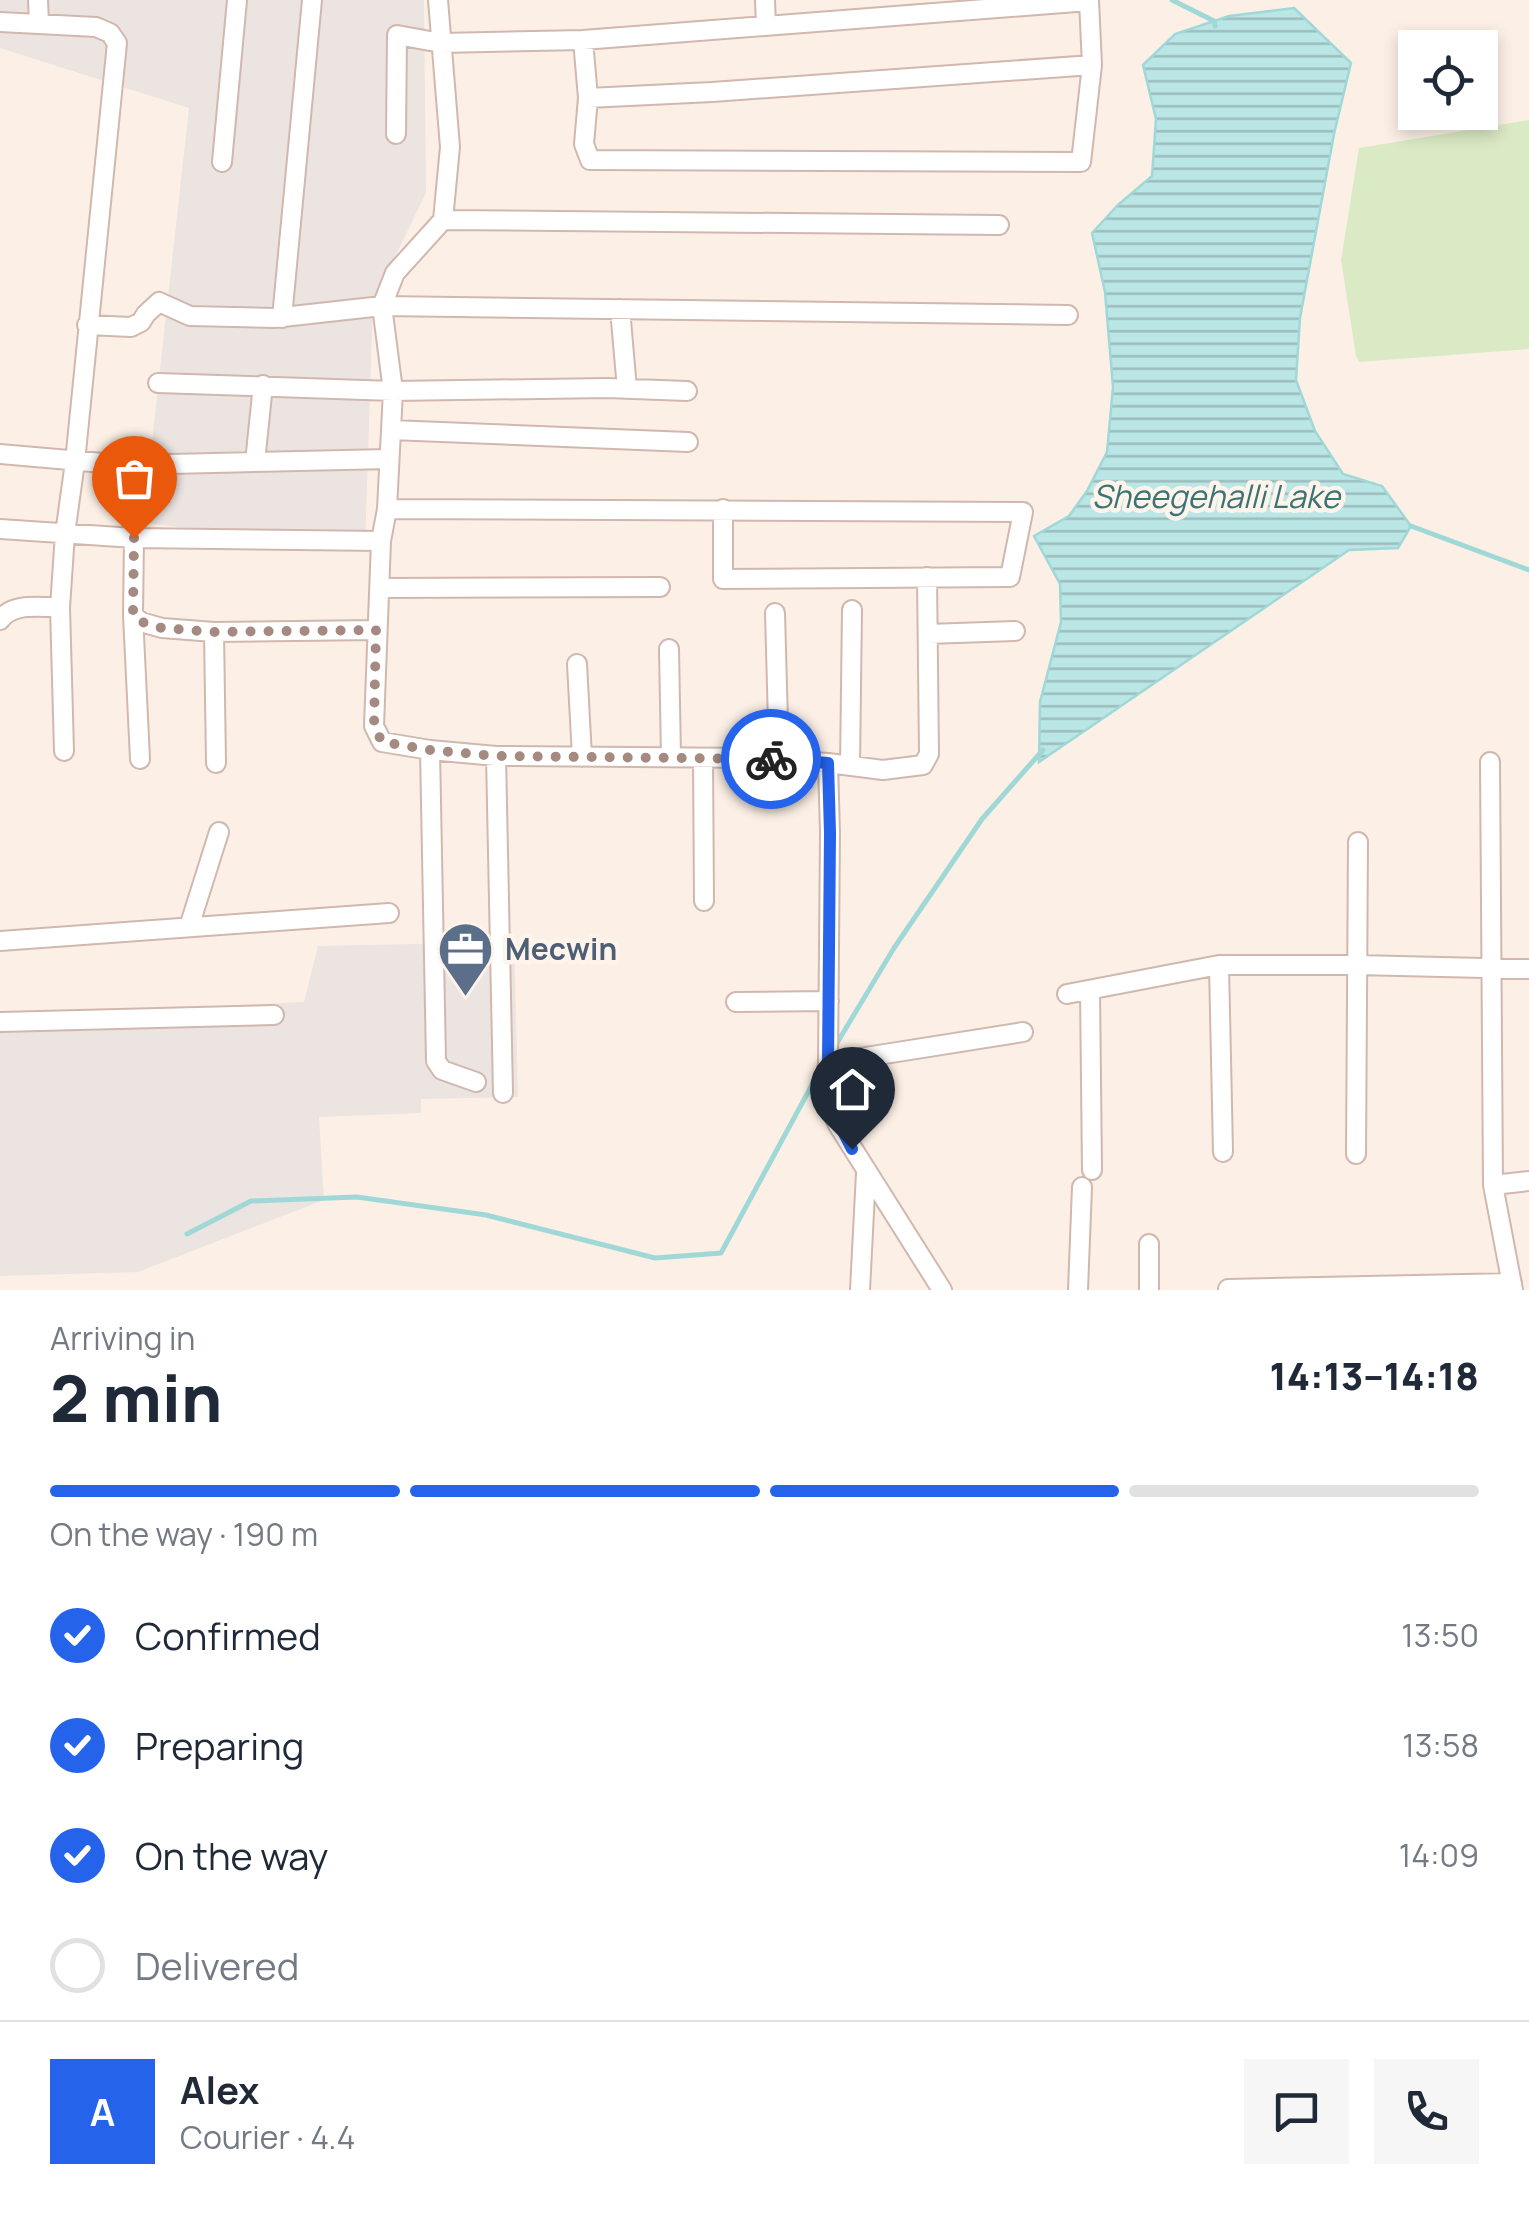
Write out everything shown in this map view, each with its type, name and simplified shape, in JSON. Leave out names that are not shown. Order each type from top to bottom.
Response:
[{"type":"street","points":[[38,0],[39,24]]},
{"type":"street","points":[[222,162],[236,0]]},
{"type":"street","points":[[282,318],[312,0]]},
{"type":"street","points":[[438,0],[450,147],[443,220],[396,273],[382,306],[394,391],[376,630],[374,726],[382,742],[496,756],[779,760],[884,770],[922,766],[929,754],[927,577]]},
{"type":"street","points":[[765,0],[766,26]]},
{"type":"street","points":[[396,134],[397,35],[442,43],[583,40],[1015,3],[1089,1],[1092,65],[1082,162],[590,160],[584,144],[588,98],[583,40]]},
{"type":"street","points":[[0,22],[96,26],[110,32],[116,43],[76,462],[65,534],[60,607],[64,751]]},
{"type":"street","points":[[588,98],[1092,65]]},
{"type":"street","points":[[443,220],[999,224]]},
{"type":"street","points":[[88,325],[130,327],[141,322],[159,302],[190,316],[282,318],[382,306],[1068,315]]},
{"type":"street","points":[[620,309],[627,389]]},
{"type":"street","points":[[158,383],[394,391],[687,391]]},
{"type":"street","points":[[255,462],[263,385]]},
{"type":"street","points":[[391,430],[688,442]]},
{"type":"street","points":[[0,454],[126,465]]},
{"type":"street","points":[[170,464],[390,459]]},
{"type":"street","points":[[387,508],[722,509],[1023,512],[1010,576],[723,579],[722,509]]},
{"type":"street","points":[[0,529],[134,538],[381,541]]},
{"type":"street","points":[[134,538],[133,615],[140,759]]},
{"type":"street","points":[[380,588],[660,587]]},
{"type":"street","points":[[0,620],[14,608],[60,607]]},
{"type":"street","points":[[850,766],[852,610]]},
{"type":"street","points":[[776,613],[779,760]]},
{"type":"street","points":[[133,615],[162,628],[214,632],[376,630]]},
{"type":"street","points":[[928,634],[1016,631]]},
{"type":"street","points":[[214,632],[216,763]]},
{"type":"street","points":[[669,649],[670,757]]},
{"type":"street","points":[[577,664],[582,757]]},
{"type":"street","points":[[430,750],[436,1061],[442,1070],[476,1082]]},
{"type":"street","points":[[496,756],[503,1093]]},
{"type":"street","points":[[704,758],[704,900]]},
{"type":"street","points":[[1228,1289],[1512,1286],[1492,1186],[1490,762]]},
{"type":"street","points":[[828,763],[828,1063],[824,1094],[838,1126],[942,1290]]},
{"type":"street","points":[[188,927],[219,832]]},
{"type":"street","points":[[1356,1154],[1358,842]]},
{"type":"street","points":[[0,941],[390,913]]},
{"type":"street","points":[[1067,994],[1219,965],[1529,970]]},
{"type":"street","points":[[1219,965],[1223,1152]]},
{"type":"street","points":[[1090,990],[1092,1170]]},
{"type":"street","points":[[736,1002],[828,1001]]},
{"type":"street","points":[[0,1022],[274,1015]]},
{"type":"street","points":[[828,1063],[1023,1032]]},
{"type":"street","points":[[860,1290],[866,1172]]},
{"type":"street","points":[[1492,1186],[1529,1181]]},
{"type":"street","points":[[1078,1290],[1082,1187]]},
{"type":"street","points":[[1148,1244],[1149,1290]]},
{"type":"shaded area","points":[[0,0],[424,0],[426,193],[373,302],[365,547],[143,523],[189,108],[0,48]]},
{"type":"shaded area","points":[[514,942],[518,1097],[421,1099],[421,1113],[319,1117],[324,1200],[138,1272],[0,1276],[0,1017],[304,1002],[318,946]]},
{"type":"green space","points":[[1529,120],[1529,349],[1359,362],[1341,260],[1359,148],[1468,130],[1498,130],[1498,125]]},
{"type":"water","name":"Sheegehalli Lake","points":[[1294,8],[1351,63],[1300,318],[1296,380],[1315,431],[1343,474],[1382,486],[1411,526],[1398,548],[1349,550],[1039,762],[1040,702],[1061,622],[1060,584],[1034,536],[1069,516],[1107,452],[1113,387],[1105,292],[1092,233],[1152,176],[1156,119],[1143,65],[1175,34],[1229,16]]},
{"type":"waterway","points":[[1172,0],[1214,21],[1215,26]]},
{"type":"waterway","points":[[1411,526],[1529,570]]},
{"type":"waterway","points":[[834,1048],[894,948],[982,819],[1043,750]]},
{"type":"waterway","points":[[187,1234],[251,1201],[357,1197],[486,1215],[655,1258],[721,1253],[820,1070]]},
{"type":"way so far","points":[[134,538],[133,615],[142,622],[162,628],[214,632],[376,630],[374,726],[382,742],[496,756],[771,759]]},
{"type":"place","name":"Mecwin","points":[[466,999]]},
{"type":"route","points":[[771,759],[828,763],[828,1063],[824,1094],[852,1149]]}]
